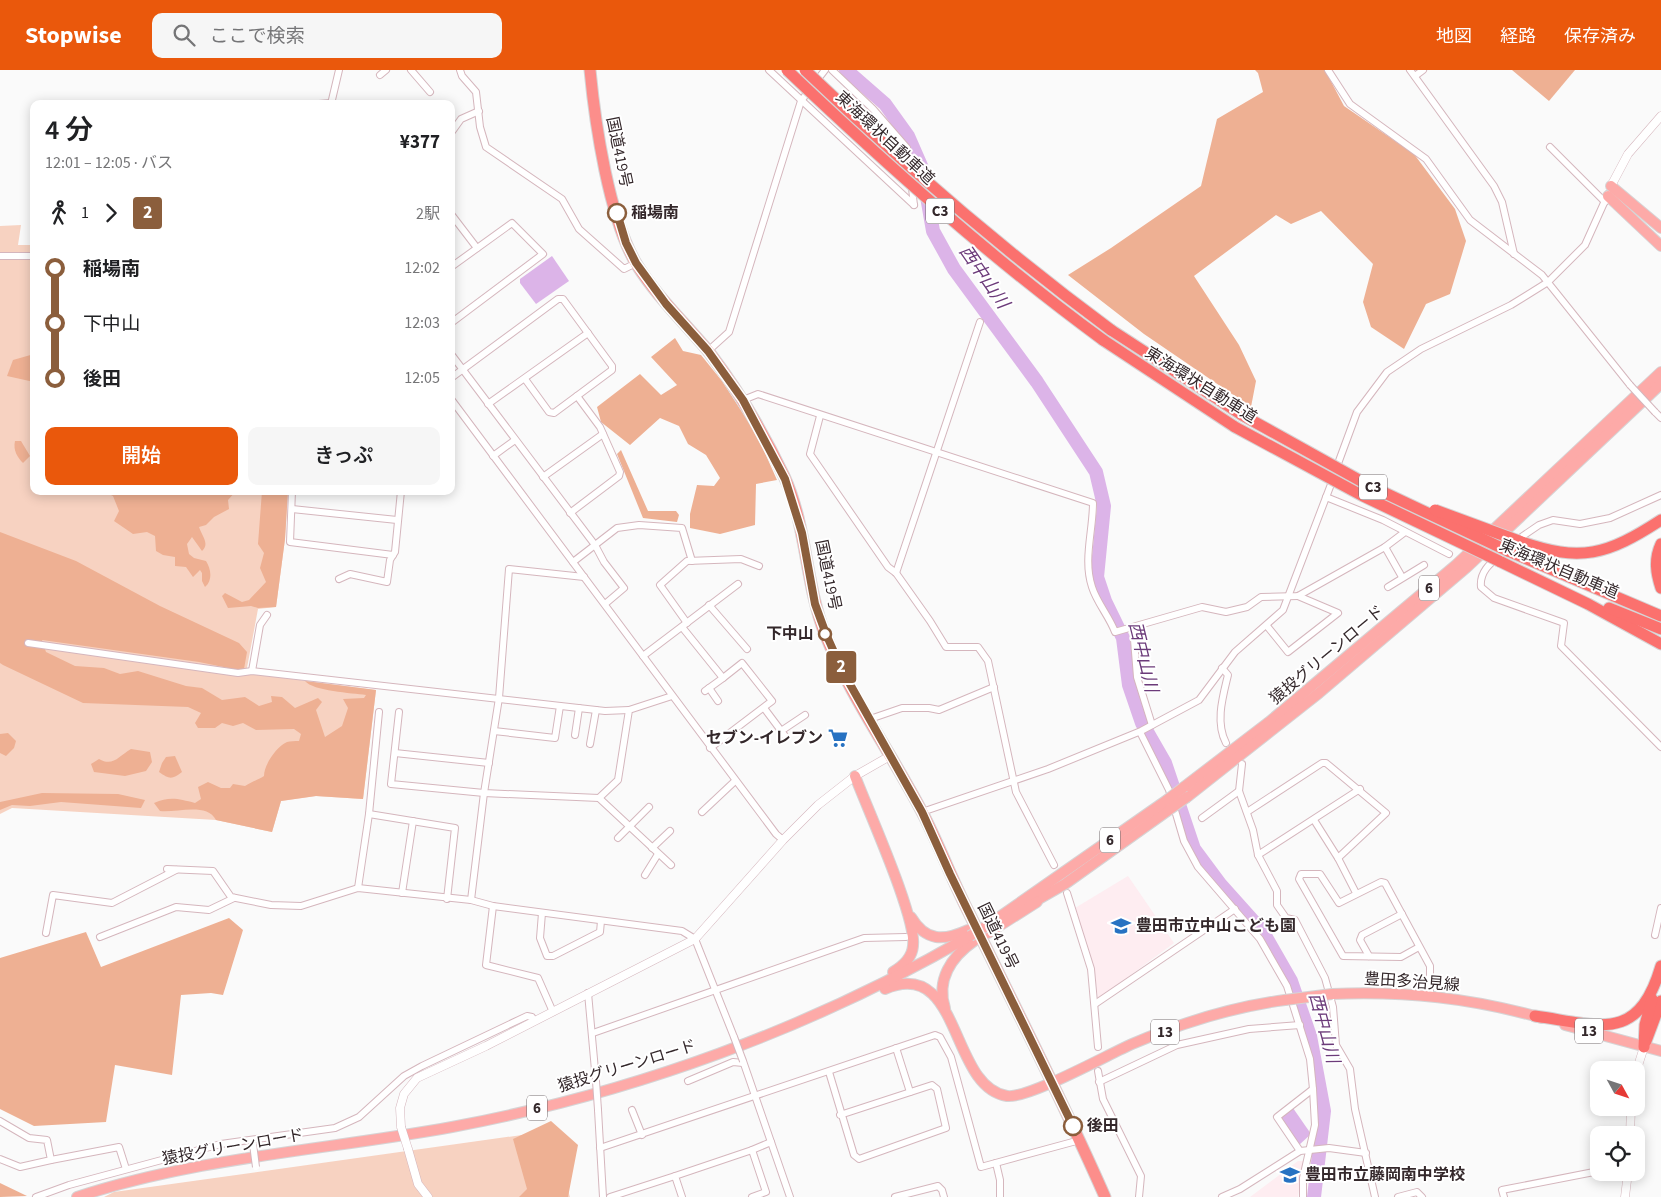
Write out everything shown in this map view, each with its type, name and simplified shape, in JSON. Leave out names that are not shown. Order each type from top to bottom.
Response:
[{"type":"highway","name":"国道419号","points":[[590,70],[594,118],[614,204],[626,243],[636,263],[658,293],[708,351],[743,400],[767,443],[791,494],[802,533],[815,604],[842,670],[922,812],[950,874],[1080,1140],[1105,1197]]},
{"type":"highway","name":"東海環状自動車道","points":[[787,70],[856,136],[971,238],[1046,298],[1103,340],[1235,427],[1380,505],[1499,561],[1661,629]]},
{"type":"highway","name":"東海環状自動車道","points":[[806,70],[860,123],[972,220],[1055,288],[1110,330],[1242,415],[1328,464],[1508,551],[1661,616]]},
{"type":"highway","points":[[1328,464],[1438,511],[1518,541],[1556,552],[1591,553],[1624,542],[1661,520]]},
{"type":"highway","points":[[1661,544],[1656,568],[1661,588]]},
{"type":"highway","points":[[1499,561],[1588,604],[1661,644]]},
{"type":"highway","points":[[1644,1047],[1645,1025],[1661,966]]},
{"type":"highway","points":[[1535,1016],[1600,1026],[1616,1025],[1630,1018],[1641,1009],[1657,979]]},
{"type":"highway","points":[[1644,1047],[1661,1001]]},
{"type":"main road","points":[[1608,194],[1661,228]]},
{"type":"main road","points":[[1608,194],[1661,246]]},
{"type":"main road","name":"猿投グリーンロード","points":[[1185,792],[1450,570],[1661,372]]},
{"type":"main road","name":"猿投グリーンロード","points":[[985,928],[1066,888],[1169,804],[1319,693],[1466,568],[1661,384]]},
{"type":"main road","points":[[818,1014],[884,978],[908,961],[914,941],[906,908],[855,776]]},
{"type":"main road","name":"猿投グリーンロード","points":[[985,928],[1053,880],[1169,804]]},
{"type":"main road","points":[[906,908],[918,927],[929,936],[942,939],[971,936]]},
{"type":"main road","points":[[952,1026],[944,1003],[944,978],[951,962],[971,936],[985,928]]},
{"type":"main road","name":"猿投グリーンロード","points":[[78,1197],[182,1169],[453,1126],[546,1106],[655,1075],[727,1050],[818,1014],[916,966],[971,936]]},
{"type":"main road","points":[[791,1025],[906,982],[919,984],[930,991],[940,1004],[952,1026]]},
{"type":"main road","name":"豊田多治見線","points":[[952,1026],[978,1074],[995,1091],[1015,1096],[1051,1082],[1133,1044],[1198,1019],[1256,1004],[1332,994],[1384,992],[1430,996],[1483,1004],[1535,1016],[1661,1051]]},
{"type":"street","points":[[332,100],[339,70]]},
{"type":"street","points":[[380,75],[386,70]]},
{"type":"street","points":[[410,70],[430,92]]},
{"type":"street","points":[[460,70],[462,76],[476,92],[480,127],[486,147],[562,199],[579,229],[624,269],[636,263]]},
{"type":"street","points":[[770,70],[914,205],[907,148],[874,109],[832,70]]},
{"type":"street","points":[[708,351],[729,332],[801,101],[825,70]]},
{"type":"street","points":[[1328,70],[1350,104],[1426,159],[1470,220],[1548,282],[1630,385],[1661,418]]},
{"type":"street","points":[[1410,70],[1494,186],[1502,202],[1514,254]]},
{"type":"street","points":[[1415,76],[1423,70]]},
{"type":"street","points":[[455,126],[461,118],[479,111]]},
{"type":"street","points":[[922,812],[1014,783],[1140,731],[1199,700],[1235,652],[1284,610],[1357,412],[1388,372],[1421,349],[1511,306],[1548,282],[1585,245],[1628,154],[1661,116]]},
{"type":"street","points":[[1550,147],[1608,194]]},
{"type":"street","points":[[455,219],[477,248]]},
{"type":"street","points":[[455,264],[512,223],[543,254],[455,320]]},
{"type":"street","points":[[0,256],[30,256]]},
{"type":"street","points":[[455,375],[558,299],[563,299],[612,366],[612,370],[554,413],[549,412],[525,379]]},
{"type":"street","points":[[896,573],[980,322]]},
{"type":"street","points":[[488,404],[588,333]]},
{"type":"street","points":[[455,360],[595,545],[604,562],[624,588],[605,604]]},
{"type":"street","points":[[743,400],[758,394],[820,416],[1093,503],[1087,564],[1088,575],[1097,599],[1116,632],[1202,607],[1226,612],[1247,607],[1261,597],[1288,598],[1298,596],[1384,547],[1406,532]]},
{"type":"street","points":[[570,513],[618,476],[620,472],[603,434],[577,396]]},
{"type":"street","points":[[455,404],[710,748],[783,840]]},
{"type":"street","points":[[820,416],[810,454],[888,567],[896,573],[930,621],[946,648],[978,648],[988,661],[1014,783],[1023,809],[1054,865]]},
{"type":"street","points":[[543,477],[603,434]]},
{"type":"street","points":[[494,456],[515,440]]},
{"type":"street","points":[[1661,494],[1610,518],[1580,524],[1553,520],[1539,525],[1518,538],[1483,571],[1480,579],[1481,587],[1494,598],[1564,623],[1561,646],[1661,747]]},
{"type":"street","points":[[292,495],[290,542],[393,555]]},
{"type":"street","points":[[339,579],[350,574],[387,582],[390,560],[393,555],[400,495]]},
{"type":"street","points":[[1326,497],[1406,532],[1449,554]]},
{"type":"street","points":[[292,509],[397,520]]},
{"type":"street","points":[[573,562],[617,528],[639,525],[682,528],[692,561]]},
{"type":"street","points":[[1384,547],[1402,577]]},
{"type":"street","points":[[723,678],[684,625],[660,585],[687,561],[741,559],[759,566]]},
{"type":"street","points":[[1388,587],[1424,565]]},
{"type":"street","points":[[470,900],[499,698],[509,569],[584,577]]},
{"type":"street","points":[[643,656],[738,584]]},
{"type":"street","points":[[1267,626],[1288,652],[1338,613],[1298,596]]},
{"type":"street","points":[[709,605],[748,649]]},
{"type":"street","points":[[252,671],[260,625],[267,615]]},
{"type":"street","points":[[1132,627],[1137,677],[1151,726]]},
{"type":"street","points":[[28,643],[238,673],[252,671],[596,710],[629,710],[672,696]]},
{"type":"street","points":[[710,748],[772,701],[742,664],[707,690],[718,701]]},
{"type":"street","points":[[1222,668],[1228,674],[1221,705],[1226,744]]},
{"type":"street","points":[[870,719],[902,708],[939,710],[994,687]]},
{"type":"street","points":[[494,731],[555,738],[560,706]]},
{"type":"street","points":[[575,735],[579,708]]},
{"type":"street","points":[[764,708],[783,734],[804,715]]},
{"type":"street","points":[[590,744],[596,710]]},
{"type":"street","points":[[598,798],[618,780],[629,710]]},
{"type":"street","points":[[358,888],[369,814],[379,712]]},
{"type":"street","points":[[400,712],[391,784],[484,793],[598,798],[671,866]]},
{"type":"street","points":[[1140,731],[1169,790],[1184,841],[1198,868],[1260,939],[1287,986],[1310,1059],[1313,1089],[1314,1125],[1312,1149],[1303,1178],[1303,1197]]},
{"type":"street","points":[[395,753],[489,763]]},
{"type":"street","points":[[428,1197],[418,1184],[401,1127],[401,1101],[409,1086],[417,1078],[553,1012],[695,939],[783,840],[835,790],[890,756]]},
{"type":"street","points":[[1247,812],[1322,763],[1326,763],[1388,810],[1338,858]]},
{"type":"street","points":[[1242,764],[1240,791],[1258,855],[1277,891],[1277,905],[1286,918],[1295,920],[1325,978],[1333,1007],[1336,1045],[1350,1069],[1355,1109],[1375,1197]]},
{"type":"street","points":[[702,812],[735,781]]},
{"type":"street","points":[[1258,855],[1360,789]]},
{"type":"street","points":[[1202,818],[1240,791]]},
{"type":"street","points":[[618,838],[649,807]]},
{"type":"street","points":[[369,814],[455,828],[447,899]]},
{"type":"street","points":[[1314,820],[1338,858],[1356,893]]},
{"type":"street","points":[[402,893],[413,821]]},
{"type":"street","points":[[652,848],[670,831]]},
{"type":"street","points":[[646,875],[658,854]]},
{"type":"street","points":[[167,869],[213,871],[234,898]]},
{"type":"street","points":[[46,933],[53,895],[112,903],[177,869]]},
{"type":"street","points":[[1419,947],[1401,957],[1343,956],[1339,953],[1299,879],[1303,873],[1320,874],[1339,903],[1381,882],[1385,883],[1432,970],[1430,996]]},
{"type":"street","points":[[100,937],[176,908],[209,910],[234,898],[271,905],[301,906],[358,888],[470,900],[493,906],[682,931],[695,939],[716,990],[756,1097],[790,1197]]},
{"type":"street","points":[[1066,888],[1091,969],[1098,1047]]},
{"type":"street","points":[[493,906],[486,965],[538,978],[553,1012]]},
{"type":"street","points":[[1655,935],[1661,908]]},
{"type":"street","points":[[1095,1004],[1234,909]]},
{"type":"street","points":[[542,913],[540,938],[547,956],[553,956],[600,932],[601,921]]},
{"type":"street","points":[[1368,956],[1360,940],[1362,935],[1402,914]]},
{"type":"street","points":[[593,1033],[864,938],[906,937]]},
{"type":"street","points":[[588,993],[593,1033],[603,1197],[609,1197],[675,1176],[771,1142]]},
{"type":"street","points":[[36,1197],[69,1185],[221,1144],[334,1128],[348,1123],[382,1098],[404,1076],[422,1066],[527,1016],[532,1017],[534,1021]]},
{"type":"street","points":[[1099,1082],[1177,1045],[1249,1029],[1300,1025]]},
{"type":"street","points":[[600,1148],[756,1097],[935,1035],[940,1037],[951,1057],[981,1167],[1080,1140]]},
{"type":"street","points":[[1640,1061],[1644,1047]]},
{"type":"street","points":[[896,1048],[910,1092]]},
{"type":"street","points":[[688,1081],[733,1062],[743,1062]]},
{"type":"street","points":[[1098,1071],[1103,1099],[1141,1176],[1139,1197]]},
{"type":"street","points":[[828,1072],[840,1116],[854,1155],[859,1158],[946,1128],[937,1089],[932,1085],[840,1116]]},
{"type":"street","points":[[1300,1151],[1277,1117],[1313,1089]]},
{"type":"street","points":[[632,1110],[642,1135]]},
{"type":"street","points":[[0,1121],[29,1138],[46,1140],[51,1160]]},
{"type":"street","points":[[256,1167],[253,1144],[268,1142],[268,1137]]},
{"type":"street","points":[[0,1159],[20,1167],[120,1147],[126,1169]]},
{"type":"street","points":[[1222,1197],[1240,1189],[1300,1151],[1329,1148],[1366,1153]]},
{"type":"street","points":[[752,1150],[766,1192],[752,1197]]},
{"type":"street","points":[[996,1163],[1000,1180],[1000,1197]]},
{"type":"street","points":[[1504,1197],[1502,1190],[1590,1173]]},
{"type":"street","points":[[675,1176],[682,1197]]},
{"type":"street","points":[[1625,1197],[1627,1181]]},
{"type":"street","points":[[895,1197],[938,1186],[942,1190],[944,1197]]},
{"type":"street","points":[[1398,1197],[1417,1192],[1422,1197]]},
{"type":"shaded area","points":[[1255,70],[1325,70],[1344,106],[1414,154],[1455,209],[1466,241],[1450,294],[1426,304],[1404,349],[1371,327],[1363,302],[1373,264],[1321,211],[1291,224],[1276,215],[1194,276],[1239,345],[1256,381],[1251,407],[1144,334],[1068,275],[1201,186],[1217,119],[1263,92],[1258,73]]},
{"type":"shaded area","points":[[1512,70],[1575,70],[1549,101]]},
{"type":"shaded area","points":[[21,225],[18,245],[30,245],[30,495],[288,495],[285,539],[276,607],[258,609],[246,673],[376,690],[363,799],[316,796],[281,801],[272,832],[216,820],[12,808],[0,814],[0,226]]},
{"type":"shaded area","points":[[552,256],[569,281],[536,304],[520,283],[520,279]]},
{"type":"shaded area","points":[[675,338],[683,351],[701,355],[722,381],[757,435],[777,480],[756,484],[755,525],[720,534],[690,528],[690,514],[697,485],[714,486],[720,478],[706,455],[688,444],[679,426],[660,418],[630,445],[601,422],[597,407],[640,374],[661,395],[677,385],[651,357]]},
{"type":"shaded area","points":[[30,355],[30,381],[7,376],[13,360]]},
{"type":"shaded area","points":[[15,441],[21,441],[30,456],[23,463],[16,453]]},
{"type":"shaded area","points":[[621,450],[648,511],[676,511],[679,515],[677,522],[643,518],[617,454]]},
{"type":"shaded area","points":[[110,495],[232,495],[228,500],[229,509],[214,517],[206,525],[199,527],[205,540],[205,546],[202,551],[192,537],[187,544],[189,554],[194,558],[206,561],[208,564],[210,578],[208,584],[205,587],[200,570],[193,577],[186,567],[175,566],[175,557],[163,555],[156,551],[155,536],[147,532],[133,534],[114,521],[119,511],[113,496]]},
{"type":"shaded area","points":[[262,495],[288,495],[285,539],[276,607],[258,608],[251,606],[228,608],[222,596],[225,593],[242,602],[249,600],[266,582],[260,568],[264,553],[258,544]]},
{"type":"shaded area","points":[[0,532],[76,561],[160,606],[239,643],[247,652],[244,669],[238,670],[199,662],[42,640],[46,652],[75,666],[104,668],[120,674],[138,671],[186,686],[202,688],[222,700],[245,697],[259,706],[272,702],[271,696],[282,697],[295,708],[318,698],[322,702],[316,710],[325,737],[342,726],[348,708],[343,699],[364,698],[366,695],[324,689],[305,681],[376,690],[363,799],[316,796],[281,801],[272,832],[216,820],[206,811],[160,811],[154,803],[165,799],[179,799],[195,803],[201,799],[198,787],[208,782],[221,788],[230,788],[233,784],[245,786],[264,776],[268,762],[275,752],[287,742],[299,741],[301,734],[294,729],[256,730],[243,723],[233,726],[222,723],[215,728],[198,728],[195,723],[201,713],[188,707],[83,703],[0,663]]},
{"type":"shaded area","points":[[8,733],[16,741],[14,748],[6,756],[0,753],[0,734]]},
{"type":"shaded area","points":[[131,749],[150,752],[152,762],[146,771],[125,776],[94,772],[91,764],[99,759],[108,762],[112,761]]},
{"type":"shaded area","points":[[175,756],[182,772],[170,778],[159,772],[166,757]]},
{"type":"shaded area","points":[[42,793],[118,794],[145,800],[141,808],[61,802],[30,806],[12,805],[0,810],[0,802]]},
{"type":"shaded area","name":"豊田市立中山こども園","points":[[1128,876],[1174,943],[1098,999],[1094,967],[1075,908]]},
{"type":"shaded area","points":[[229,918],[243,930],[223,995],[211,993],[181,995],[172,1075],[115,1065],[106,1122],[34,1126],[0,1109],[0,958],[86,932],[101,967]]},
{"type":"shaded area","points":[[1293,1108],[1311,1134],[1299,1145],[1280,1118]]},
{"type":"shaded area","points":[[551,1121],[578,1145],[568,1197],[519,1197],[527,1189],[513,1139]]},
{"type":"shaded area","points":[[550,1131],[570,1197],[104,1197],[114,1192]]},
{"type":"shaded area","name":"豊田市立藤岡南中学校","points":[[1298,1161],[1303,1161],[1298,1197],[1250,1197]]},
{"type":"shaded area","points":[[0,1183],[27,1196],[0,1197]]},
{"type":"waterway","name":"西中山川","points":[[846,70],[885,104],[908,136],[922,168],[933,231],[954,269],[1037,382],[1096,472],[1104,506],[1097,577],[1105,601],[1123,638],[1129,685],[1142,723],[1165,763],[1194,849],[1220,884],[1263,932],[1291,981],[1310,1036],[1324,1111],[1314,1197]]},
{"type":"bus line","name":"2","points":[[617,213],[626,243],[636,263],[683,325],[708,351],[743,400],[785,479],[802,533],[815,604],[842,670],[922,812],[950,874],[1073,1126]]},
{"type":"place","name":"稲場南","points":[[617,213]]},
{"type":"place","name":"下中山","points":[[825,634]]},
{"type":"place","name":"セブン-イレブン","points":[[838,738]]},
{"type":"place","name":"豊田市立中山こども園","points":[[1121,926]]},
{"type":"place","name":"後田","points":[[1073,1126]]},
{"type":"place","name":"豊田市立藤岡南中学校","points":[[1290,1175]]}]
